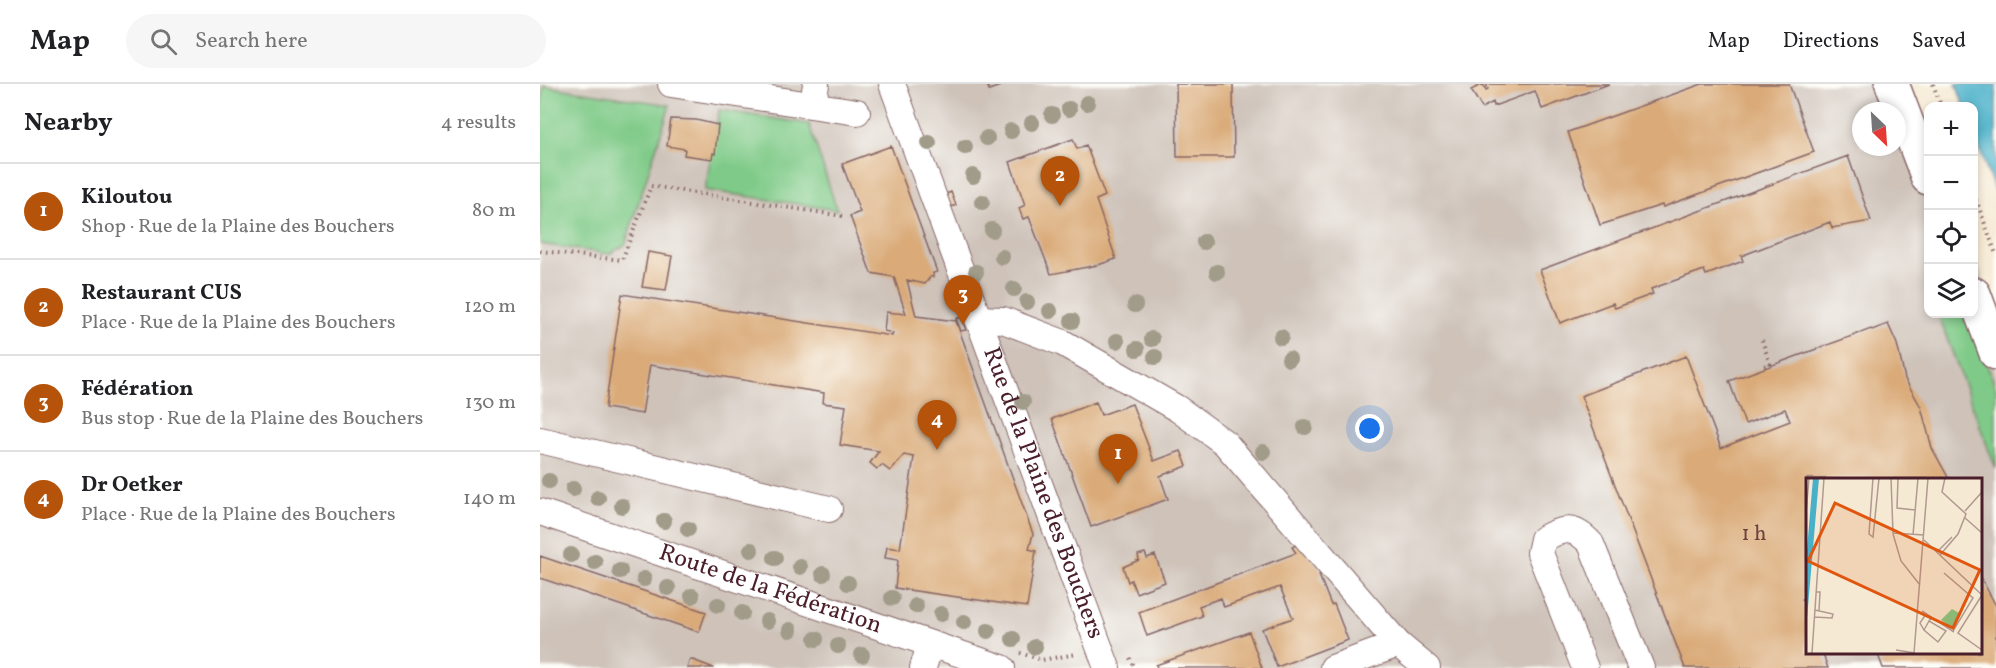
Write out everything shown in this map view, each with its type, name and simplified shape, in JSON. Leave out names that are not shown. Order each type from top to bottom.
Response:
[{"type":"main road","points":[[1892,84],[1924,165]]},
{"type":"main road","points":[[1978,305],[1996,352]]},
{"type":"street","points":[[671,84],[814,95],[857,112]]},
{"type":"street","name":"Rue de la Plaine des Bouchers","points":[[892,84],[1107,668]]},
{"type":"street","points":[[978,319],[1003,320],[1063,343],[1178,409],[1224,443],[1398,644],[1427,668]]},
{"type":"street","points":[[540,440],[829,509]]},
{"type":"street","name":"Route de la Fédération","points":[[540,512],[926,656],[1002,668]]},
{"type":"street","points":[[1585,668],[1540,553],[1543,539],[1554,532],[1569,530],[1581,534],[1591,544],[1641,668]]},
{"type":"street","points":[[1333,668],[1398,644]]},
{"type":"path","points":[[1933,84],[1940,102]]},
{"type":"path","points":[[540,251],[622,260],[651,186],[842,216]]},
{"type":"path","points":[[1978,205],[1996,254]]},
{"type":"path","points":[[1762,340],[1770,364],[1764,367],[1762,361]]},
{"type":"shaded area","points":[[540,84],[1908,84],[1924,126],[1924,318],[1978,318],[1978,265],[1996,312],[1996,668],[540,668]]},
{"type":"green space","points":[[544,86],[670,105],[625,245],[609,254],[540,244],[540,116]]},
{"type":"green space","points":[[719,110],[809,124],[837,210],[705,190]]},
{"type":"green space","points":[[1939,318],[1969,318],[1996,388],[1996,469]]},
{"type":"water","points":[[1956,84],[1996,84],[1996,195],[1978,144],[1978,102],[1963,102]]},
{"type":"building","points":[[987,84],[1006,84],[989,90]]},
{"type":"building","points":[[1176,84],[1233,84],[1234,157],[1177,157]]},
{"type":"building","points":[[1483,84],[1486,90],[1488,89],[1486,84],[1609,84],[1542,109],[1535,91],[1494,106],[1493,102],[1482,108],[1471,90]]},
{"type":"building","points":[[1702,84],[1789,84],[1814,152],[1663,207],[1662,205],[1600,225],[1568,132]]},
{"type":"building","points":[[671,119],[696,120],[718,125],[715,154],[713,153],[712,159],[684,155],[685,149],[667,146]]},
{"type":"building","points":[[1073,139],[1077,149],[1086,145],[1105,196],[1096,200],[1116,259],[1051,274],[1029,217],[1023,219],[1019,208],[1025,205],[1010,162]]},
{"type":"building","points":[[891,146],[937,272],[933,273],[933,277],[930,277],[925,284],[907,280],[916,316],[956,321],[1033,534],[1029,549],[1036,551],[1027,607],[895,588],[898,560],[885,558],[887,547],[900,549],[914,457],[904,455],[890,471],[882,465],[877,469],[870,463],[879,451],[840,445],[846,406],[823,403],[824,393],[650,365],[642,414],[605,408],[622,294],[892,336],[893,333],[884,331],[886,312],[906,314],[894,277],[871,273],[850,216],[860,212],[842,164]]},
{"type":"building","points":[[1848,156],[1871,221],[1832,228],[1830,222],[1741,256],[1743,261],[1706,275],[1704,270],[1651,289],[1653,294],[1615,308],[1613,303],[1560,323],[1540,270]]},
{"type":"building","points":[[951,192],[956,205],[951,207],[946,194]]},
{"type":"building","points":[[648,252],[672,256],[666,290],[642,287]]},
{"type":"building","points":[[961,317],[966,330],[961,331],[956,319]]},
{"type":"building","points":[[1888,324],[1897,344],[1905,379],[1921,407],[1932,448],[1948,478],[1806,478],[1806,597],[1802,599],[1806,609],[1806,653],[1822,653],[1828,668],[1685,668],[1581,396],[1686,356],[1721,448],[1790,421],[1785,409],[1745,424],[1729,381]]},
{"type":"building","points":[[1096,402],[1101,415],[1132,404],[1154,461],[1181,451],[1187,466],[1160,476],[1168,499],[1091,527],[1052,419]]},
{"type":"building","points":[[1301,543],[1323,574],[1319,575],[1331,605],[1334,604],[1348,640],[1277,667],[1262,629],[1293,618],[1280,587],[1224,607],[1221,598],[1199,606],[1202,616],[1147,636],[1139,612],[1296,553],[1292,547]]},
{"type":"building","points":[[1145,553],[1147,558],[1155,555],[1165,582],[1136,593],[1131,580],[1128,582],[1123,567],[1139,560],[1138,555]]},
{"type":"building","points":[[540,556],[706,612],[699,632],[540,578]]},
{"type":"building","points":[[1981,578],[1996,606],[1996,668],[1883,668],[1877,653],[1981,653]]},
{"type":"building","points":[[1249,632],[1262,668],[1157,668],[1156,665]]},
{"type":"building","points":[[690,659],[714,668],[687,668]]},
{"type":"place","name":"Restaurant CUS","points":[[1060,206]]},
{"type":"place","name":"Fédération","points":[[963,325]]},
{"type":"place","name":"Dr Oetker","points":[[937,450]]},
{"type":"place","name":"Kiloutou","points":[[1118,484]]}]
